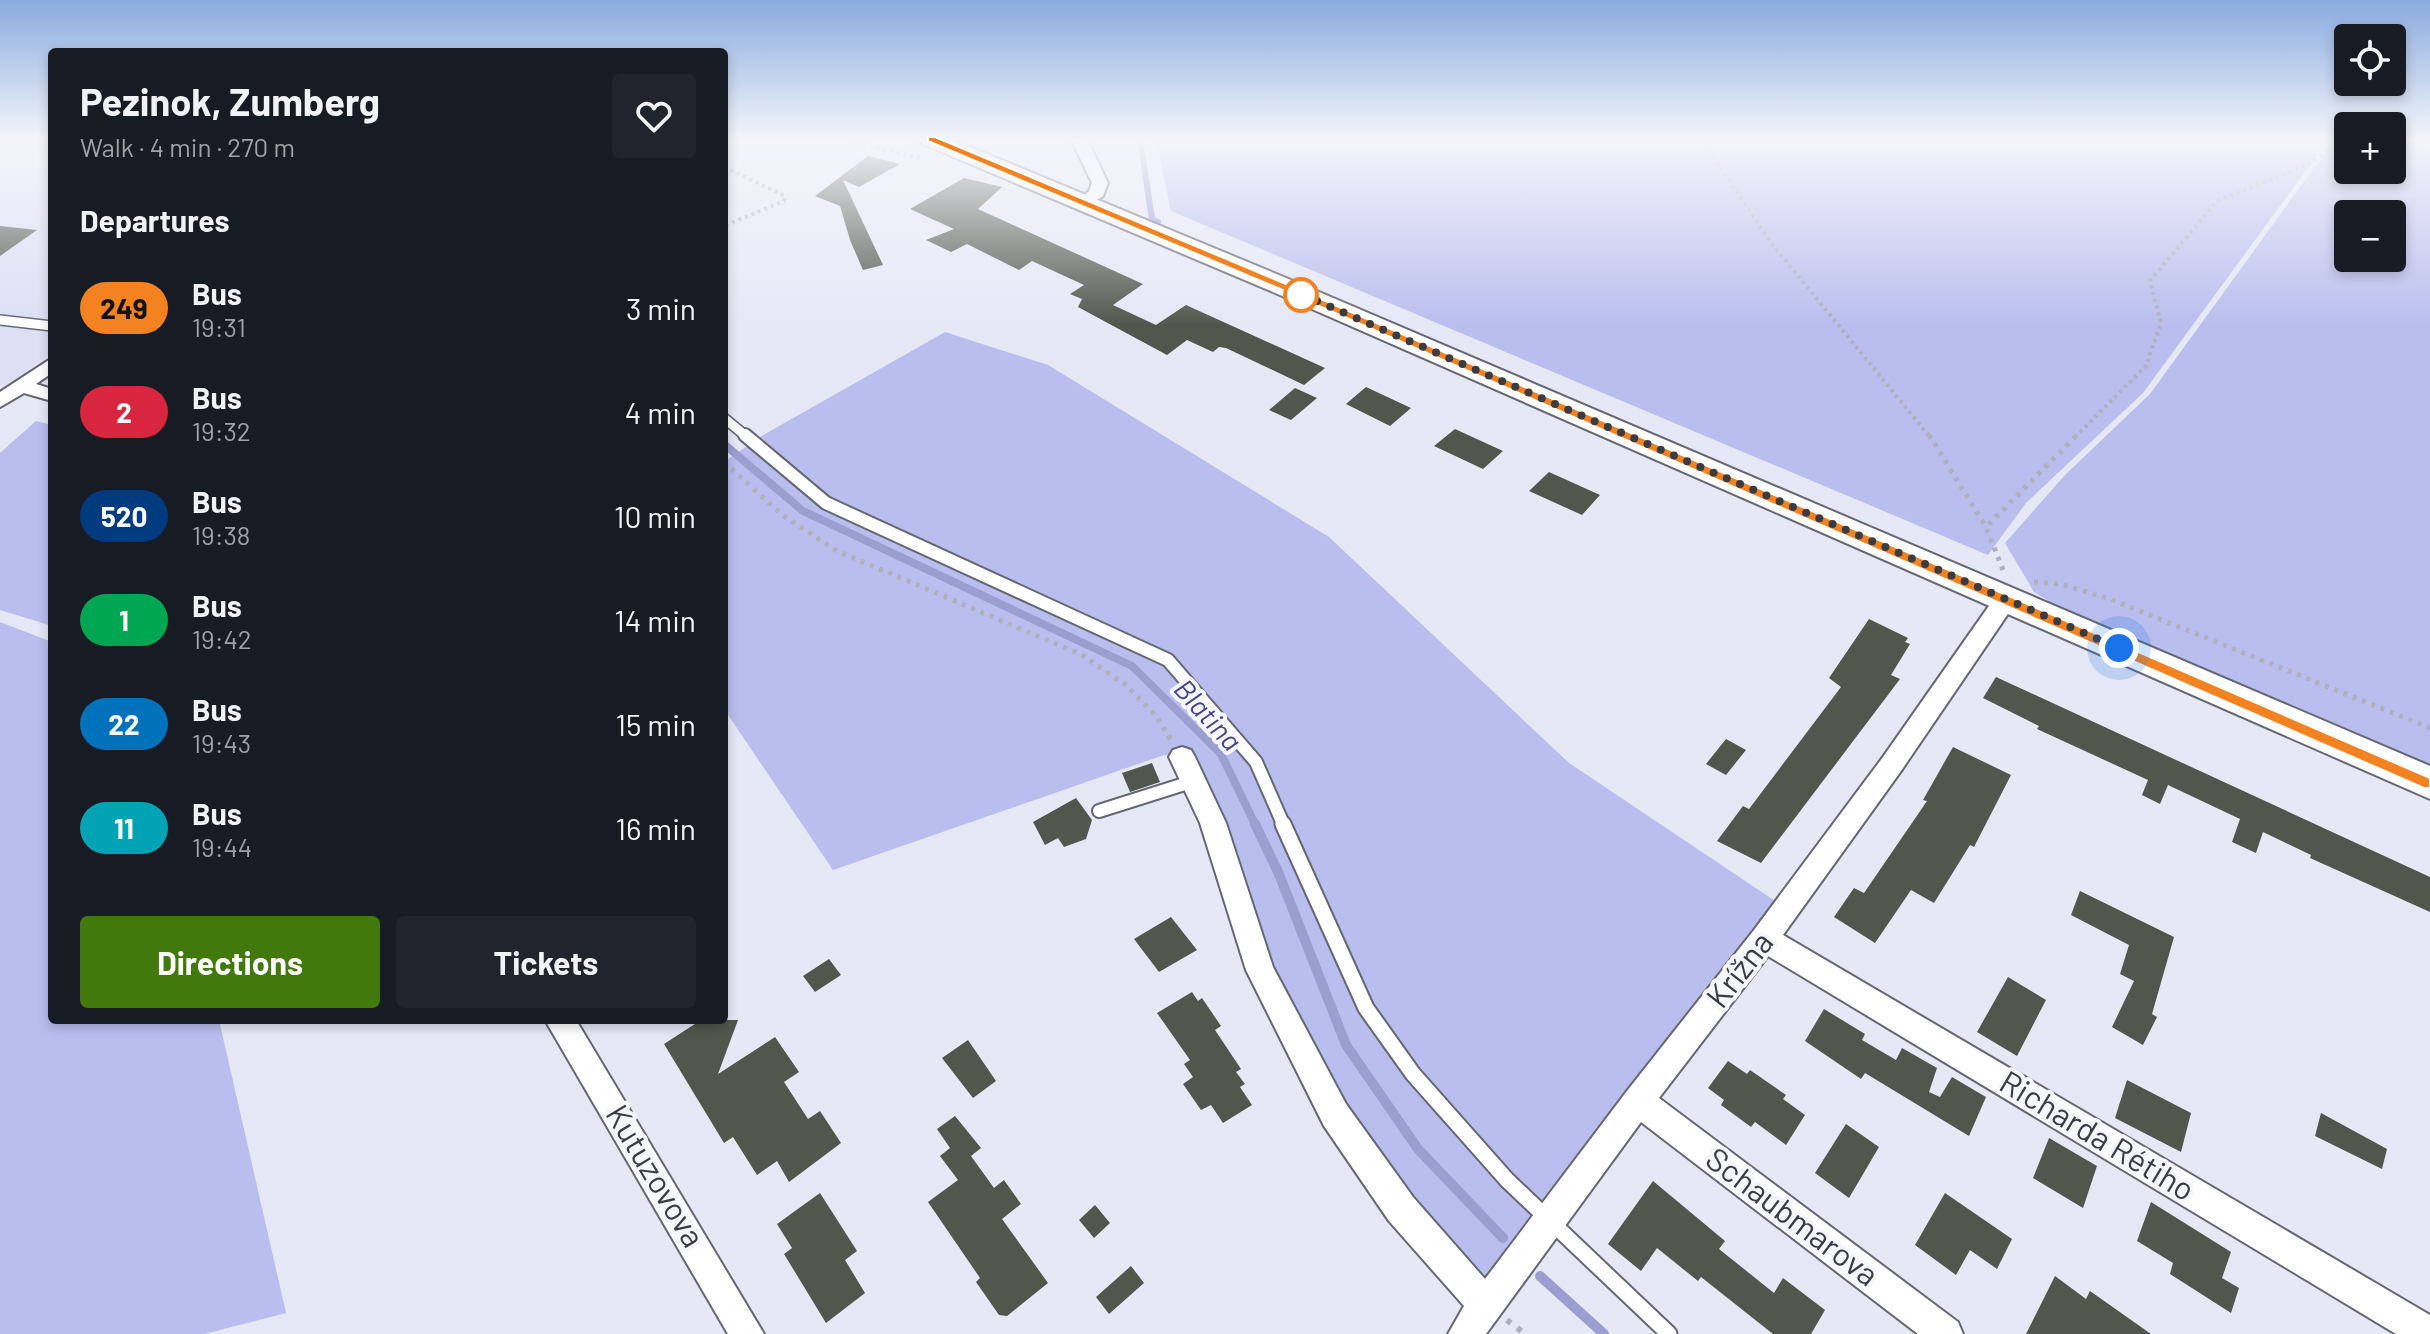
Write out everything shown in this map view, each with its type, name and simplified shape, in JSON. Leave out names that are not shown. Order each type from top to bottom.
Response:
[{"type":"main road","points":[[1085,202],[2005,591],[2430,783]]},
{"type":"street","points":[[0,401],[48,367]]},
{"type":"street","points":[[23,387],[48,394]]},
{"type":"street","name":"Krížna","points":[[1465,1334],[1638,1101],[1764,939],[1892,764],[2005,591]]},
{"type":"street","points":[[1188,769],[1213,823],[1260,970],[1335,1115],[1401,1209],[1490,1301]]},
{"type":"street","name":"Richarda Rétiho","points":[[1764,939],[2429,1334]]},
{"type":"street","name":"Kutuzovova","points":[[562,1024],[747,1334]]},
{"type":"street","name":"Schaubmarova","points":[[1638,1101],[1946,1334]]},
{"type":"lane","points":[[0,320],[48,326]]},
{"type":"lane","points":[[728,421],[826,503],[1168,660],[1256,762],[1366,1008],[1413,1074],[1544,1226],[1669,1334]]},
{"type":"lane","points":[[1099,811],[1188,769]]},
{"type":"path","points":[[728,224],[783,201]]},
{"type":"path","points":[[1743,201],[1772,244],[1925,429],[1986,527],[2004,574],[2005,591],[2061,584],[2110,599],[2430,728]]},
{"type":"path","points":[[1986,527],[2146,366],[2161,323],[2150,281],[2217,201]]},
{"type":"path","points":[[728,466],[781,514],[837,551],[1080,654],[1126,685],[1156,716],[1188,769]]},
{"type":"shaded area","points":[[0,201],[48,201],[48,355],[14,381],[0,386]]},
{"type":"shaded area","points":[[1169,201],[2283,201],[2143,393],[2026,503],[1988,555],[1171,211]]},
{"type":"shaded area","points":[[2290,201],[2334,201],[2334,272],[2406,272],[2406,201],[2430,201],[2430,766],[2052,603],[2034,592],[2005,543],[2065,475],[2150,394]]},
{"type":"shaded area","points":[[945,332],[1048,365],[1329,537],[1569,763],[1796,915],[1487,1302],[1335,1115],[1182,757],[1164,755],[833,870],[728,715],[728,459],[760,437]]},
{"type":"shaded area","points":[[36,421],[48,424],[48,625],[0,610],[0,453]]},
{"type":"shaded area","points":[[0,622],[48,640],[48,1024],[220,1024],[286,1313],[204,1334],[0,1334]]},
{"type":"building","points":[[828,201],[853,201],[883,265],[863,270],[840,206]]},
{"type":"building","points":[[923,201],[986,201],[978,209],[1143,284],[1113,305],[1156,325],[1186,305],[1325,368],[1304,385],[1226,348],[1219,347],[1213,352],[1187,340],[1167,355],[1078,307],[1082,299],[1070,294],[1084,285],[1032,261],[1019,270],[967,244],[951,252],[926,240],[954,229],[910,209]]},
{"type":"building","points":[[0,226],[37,230],[0,256]]},
{"type":"building","points":[[1366,387],[1411,408],[1390,426],[1346,404]]},
{"type":"building","points":[[1295,388],[1317,398],[1291,420],[1269,410]]},
{"type":"building","points":[[1455,429],[1503,451],[1483,469],[1434,446]]},
{"type":"building","points":[[1549,472],[1600,495],[1582,515],[1529,491]]},
{"type":"building","points":[[1869,619],[1908,638],[1905,642],[1910,644],[1891,675],[1900,679],[1761,863],[1717,841],[1743,806],[1749,809],[1841,687],[1829,678]]},
{"type":"building","points":[[1996,677],[2430,877],[2430,912],[2310,858],[2311,855],[2263,832],[2256,853],[2232,842],[2240,819],[2168,785],[2160,804],[2142,795],[2148,780],[2037,729],[2039,726],[1983,698]]},
{"type":"building","points":[[1726,739],[1746,750],[1726,775],[1706,764]]},
{"type":"building","points":[[1953,747],[2011,775],[1974,847],[1970,845],[1934,903],[1911,890],[1875,943],[1834,917],[1854,888],[1864,893],[1927,801],[1923,800]]},
{"type":"building","points":[[1152,763],[1160,782],[1130,792],[1122,773]]},
{"type":"building","points":[[1076,798],[1092,820],[1086,839],[1064,847],[1058,838],[1045,845],[1033,822]]},
{"type":"building","points":[[2080,891],[2174,937],[2152,1014],[2157,1017],[2143,1045],[2112,1027],[2134,981],[2120,974],[2129,945],[2071,915]]},
{"type":"building","points":[[1171,917],[1197,950],[1159,972],[1134,939]]},
{"type":"building","points":[[829,959],[841,975],[815,992],[803,976]]},
{"type":"building","points":[[2008,977],[2046,1000],[2017,1056],[1977,1032]]},
{"type":"building","points":[[1192,992],[1198,1001],[1202,998],[1221,1026],[1215,1030],[1241,1069],[1236,1072],[1245,1084],[1240,1087],[1252,1105],[1223,1123],[1211,1105],[1201,1110],[1183,1084],[1193,1077],[1184,1064],[1190,1060],[1157,1013]]},
{"type":"building","points":[[1824,1009],[1865,1034],[1862,1040],[1896,1060],[1902,1048],[1937,1068],[1929,1092],[1940,1097],[1952,1077],[1986,1097],[1969,1136],[1865,1073],[1861,1079],[1805,1041]]},
{"type":"building","points":[[728,1020],[738,1020],[718,1074],[775,1037],[799,1072],[784,1082],[808,1119],[820,1111],[841,1143],[789,1182],[777,1161],[757,1175],[733,1137],[724,1143],[664,1044],[695,1024],[728,1024]]},
{"type":"building","points":[[968,1040],[996,1081],[973,1098],[942,1058]]},
{"type":"building","points":[[1728,1061],[1747,1074],[1750,1070],[1786,1095],[1783,1099],[1805,1115],[1786,1145],[1755,1122],[1751,1127],[1721,1105],[1724,1100],[1708,1088]]},
{"type":"building","points":[[2127,1080],[2191,1113],[2181,1152],[2115,1118]]},
{"type":"building","points":[[2321,1113],[2387,1149],[2382,1169],[2315,1136]]},
{"type":"building","points":[[955,1116],[981,1148],[971,1156],[994,1188],[1004,1180],[1021,1204],[1002,1219],[1048,1283],[1007,1316],[999,1315],[976,1282],[980,1278],[928,1202],[958,1180],[940,1156],[950,1148],[937,1129]]},
{"type":"building","points":[[1846,1124],[1879,1147],[1849,1198],[1815,1173]]},
{"type":"building","points":[[2049,1138],[2097,1166],[2083,1208],[2033,1178]]},
{"type":"building","points":[[1653,1181],[1725,1241],[1719,1249],[1774,1293],[1783,1278],[1825,1310],[1811,1334],[1773,1334],[1701,1277],[1698,1281],[1657,1248],[1641,1271],[1608,1244]]},
{"type":"building","points":[[820,1193],[857,1251],[845,1260],[865,1293],[826,1323],[784,1254],[792,1248],[777,1224]]},
{"type":"building","points":[[1945,1193],[2012,1239],[1997,1269],[1970,1250],[1956,1275],[1915,1245]]},
{"type":"building","points":[[2151,1202],[2231,1252],[2222,1278],[2239,1288],[2231,1313],[2170,1274],[2173,1263],[2137,1241]]},
{"type":"building","points":[[1095,1205],[1110,1223],[1094,1238],[1079,1220]]},
{"type":"building","points":[[1131,1266],[1144,1283],[1109,1314],[1096,1297]]},
{"type":"building","points":[[2055,1276],[2086,1299],[2090,1291],[2151,1334],[2026,1334]]},
{"type":"waterway","points":[[1149,201],[1152,219],[1158,222]]},
{"type":"waterway","name":"Blatina","points":[[728,447],[803,511],[1132,666],[1221,754],[1256,826]]},
{"type":"waterway","name":"Blatina","points":[[1255,824],[1279,874],[1346,1045],[1418,1149],[1503,1238]]},
{"type":"waterway","name":"Blatina","points":[[1540,1276],[1604,1334]]},
{"type":"bus line","name":"249","points":[[1084,201],[2430,783]]},
{"type":"route","points":[[1301,295],[1296,292],[2119,648]]}]
